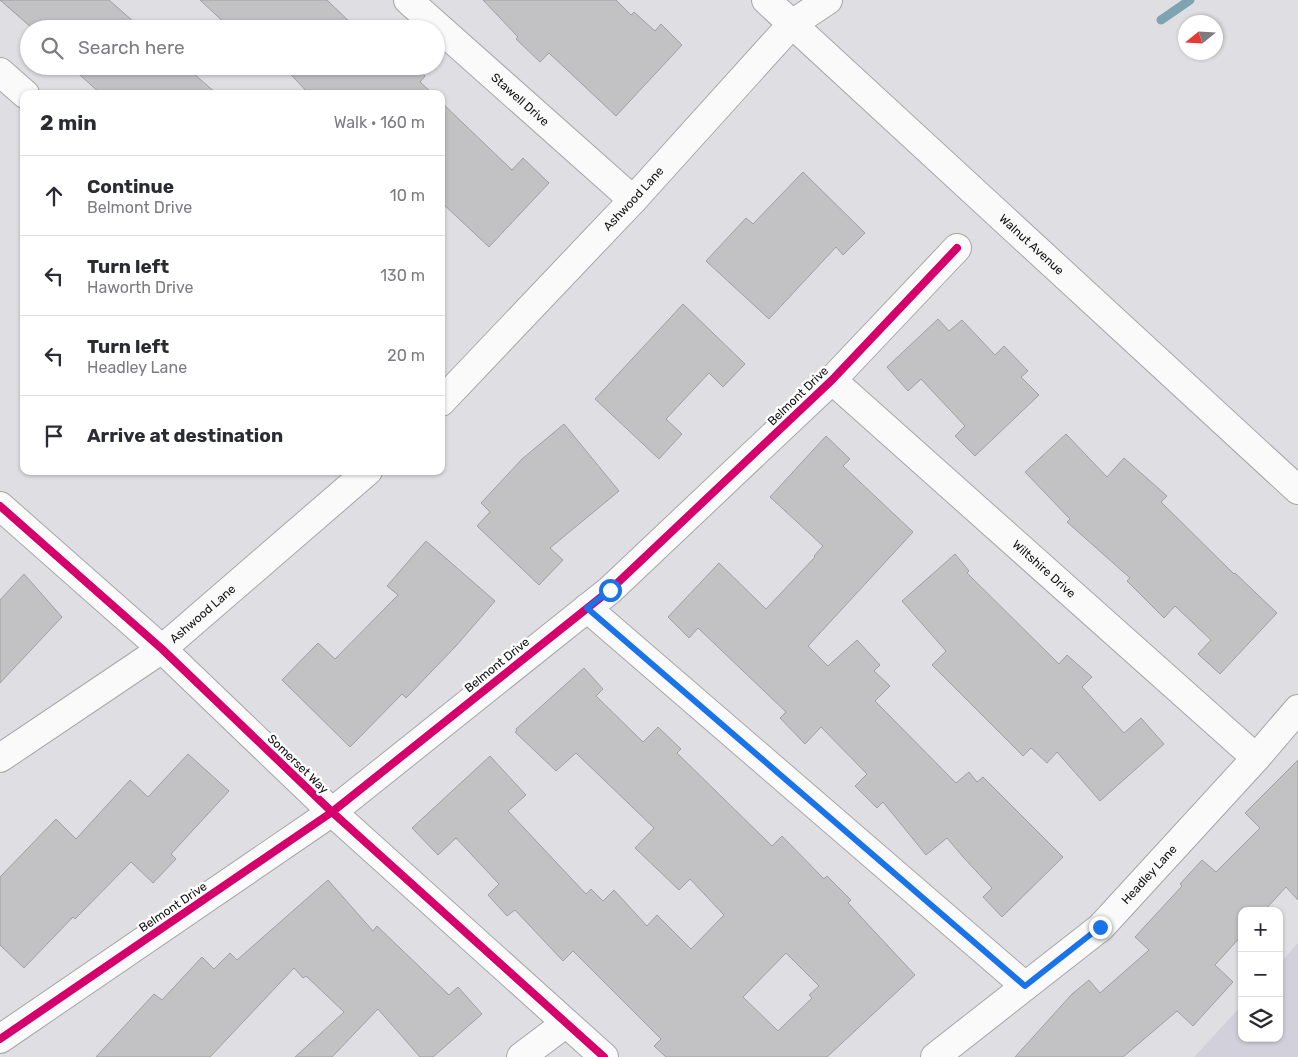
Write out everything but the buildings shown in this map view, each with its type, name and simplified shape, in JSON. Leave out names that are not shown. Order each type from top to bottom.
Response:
[{"type":"street","name":"Stawell Drive","points":[[408,0],[430,20]]},
{"type":"street","name":"Walnut Avenue","points":[[766,0],[1298,490]]},
{"type":"street","name":"Ashwood Lane","points":[[445,398],[633,200],[792,24],[828,0]]},
{"type":"street","name":"Stawell Drive","points":[[445,33],[633,200]]},
{"type":"street","points":[[0,72],[21,90]]},
{"type":"street","name":"Belmont Drive","points":[[0,1039],[332,812],[610,590],[832,380],[957,248]]},
{"type":"street","name":"Wiltshire Drive","points":[[832,380],[1256,758]]},
{"type":"street","name":"Ashwood Lane","points":[[0,758],[162,650],[363,475]]},
{"type":"street","name":"Somerset Way","points":[[0,506],[162,650],[332,812],[604,1057]]},
{"type":"street","points":[[587,608],[1025,986]]},
{"type":"street","name":"Headley Lane","points":[[935,1057],[1100,927],[1256,758],[1298,709]]},
{"type":"street","points":[[521,1057],[566,1023]]},
{"type":"shaded area","points":[[1298,943],[1298,1057],[1194,1057],[1238,1009],[1238,1042],[1283,1042],[1283,960]]},
{"type":"waterway","points":[[1161,20],[1190,0]]},
{"type":"cycle path","points":[[0,1039],[332,812],[610,590],[832,380],[957,248]]},
{"type":"cycle path","points":[[0,506],[162,649],[332,812],[604,1057]]},
{"type":"route","points":[[610,590],[587,608],[1025,986],[1100,927]]}]
